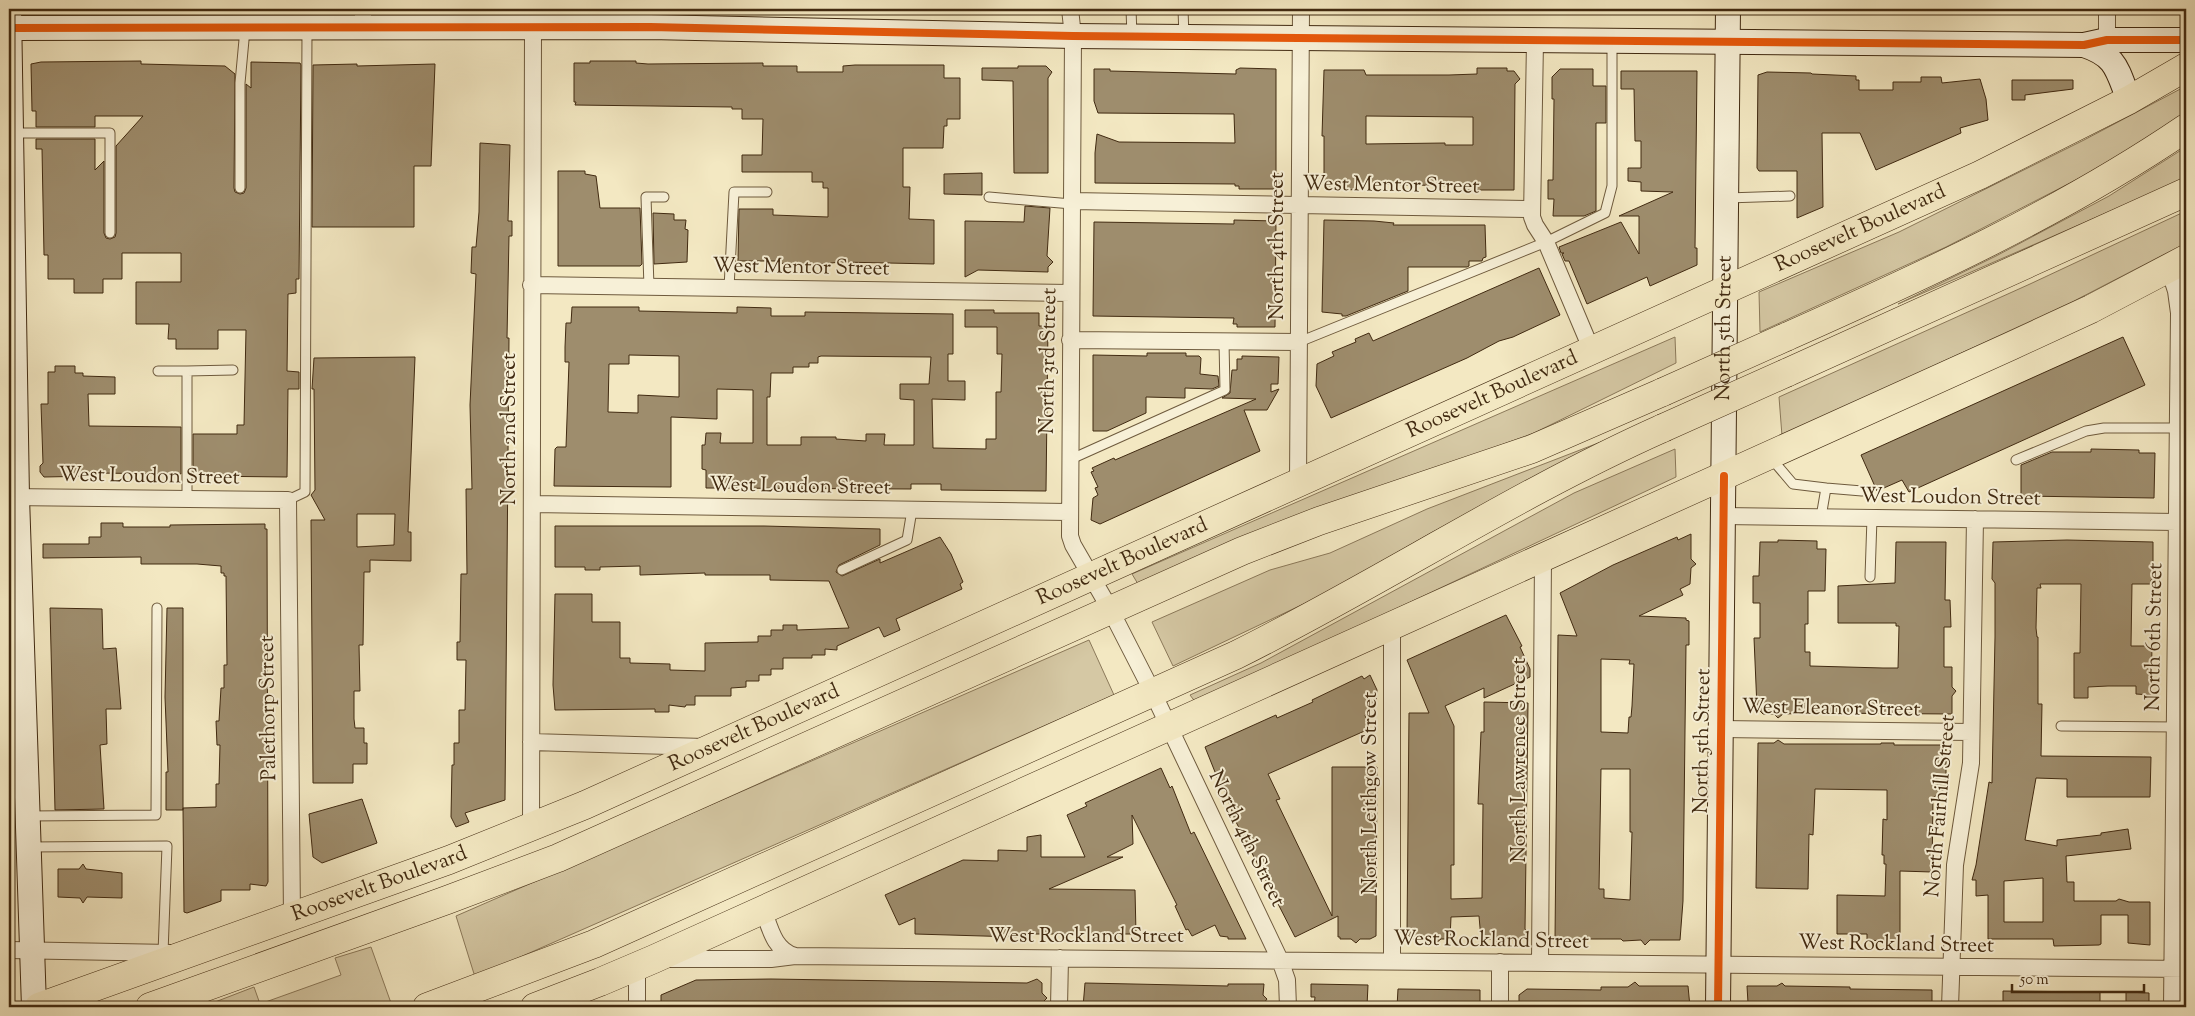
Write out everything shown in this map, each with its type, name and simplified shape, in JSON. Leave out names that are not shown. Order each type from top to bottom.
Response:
[{"type":"highway","name":"Roosevelt Boulevard","points":[[39,1007],[400,878],[531,828],[1980,175],[2129,100],[2186,67]]},
{"type":"highway","name":"Roosevelt Boulevard","points":[[150,1007],[558,858],[1208,565],[1280,536],[1532,449],[1898,287],[2014,230],[2110,176],[2186,128]]},
{"type":"highway","points":[[434,1005],[594,944],[1153,693],[1278,634],[1543,485],[1663,428],[2186,192]]},
{"type":"highway","points":[[535,1007],[645,962],[1769,456],[2029,338],[2178,264]]},
{"type":"highway","points":[[627,827],[714,747]]},
{"type":"highway","points":[[752,874],[900,847]]},
{"type":"street","points":[[9,9],[13,497],[28,847],[20,950],[34,1007]]},
{"type":"street","name":"North 3rd Street","points":[[1070,9],[1073,36],[1068,512],[1070,536],[1073,546],[1110,609],[1153,693]]},
{"type":"street","name":"North 4th Street","points":[[1298,483],[1301,9]]},
{"type":"street","name":"North 5th Street","points":[[1718,1007],[1728,9]]},
{"type":"street","points":[[2099,46],[2107,9]]},
{"type":"street","points":[[9,28],[307,29],[363,19],[431,29],[650,27],[1073,36],[2099,46],[2186,40]]},
{"type":"street","name":"North 2nd Street","points":[[531,828],[533,29]]},
{"type":"street","points":[[1535,41],[1531,209],[1535,225],[1546,242],[1592,350]]},
{"type":"street","points":[[2099,46],[2113,62],[2129,100]]},
{"type":"street","name":"West Mentor Street","points":[[1072,203],[1531,209]]},
{"type":"street","name":"North 6th Street","points":[[2172,1007],[2180,968],[2175,727],[2179,313],[2176,291],[2178,264]]},
{"type":"street","name":"West Mentor Street","points":[[531,285],[1071,293]]},
{"type":"street","points":[[1070,340],[1299,342]]},
{"type":"street","name":"West Loudon Street","points":[[13,497],[288,500]]},
{"type":"street","name":"Palethorp Street","points":[[288,500],[292,916]]},
{"type":"street","name":"West Loudon Street","points":[[532,504],[1068,512]]},
{"type":"street","name":"West Loudon Street","points":[[1723,516],[2177,522]]},
{"type":"street","name":"North Fairhill Street","points":[[1950,1007],[1955,865],[1970,763],[1975,519]]},
{"type":"street","name":"North Lawrence Street","points":[[1540,963],[1543,558]]},
{"type":"street","name":"North Leithgow Street","points":[[1392,625],[1392,961]]},
{"type":"street","name":"North 4th Street","points":[[1153,693],[1280,960],[1287,980],[1288,1007]]},
{"type":"street","name":"West Eleanor Street","points":[[1721,729],[1971,732]]},
{"type":"street","points":[[531,742],[714,747]]},
{"type":"street","points":[[763,909],[778,945],[787,954],[795,956]]},
{"type":"street","points":[[20,950],[191,953]]},
{"type":"street","name":"West Rockland Street","points":[[645,962],[771,959],[795,956],[2180,968]]},
{"type":"street","points":[[1059,1007],[1060,958]]},
{"type":"street","points":[[637,1007],[645,962]]},
{"type":"street","points":[[1500,962],[1500,1007]]},
{"type":"lane","points":[[1131,9],[1132,36]]},
{"type":"lane","points":[[1183,9],[1184,37]]},
{"type":"lane","points":[[240,188],[240,83],[245,29]]},
{"type":"lane","points":[[288,500],[305,492],[307,29]]},
{"type":"lane","points":[[1299,342],[1546,242],[1605,213],[1612,186],[1612,41]]},
{"type":"lane","points":[[11,133],[110,133],[110,233]]},
{"type":"lane","points":[[729,288],[734,192],[767,192]]},
{"type":"lane","points":[[1727,198],[1790,196]]},
{"type":"lane","points":[[649,287],[646,197],[664,197]]},
{"type":"lane","points":[[989,197],[1072,203]]},
{"type":"lane","points":[[1069,460],[1225,390],[1224,342]]},
{"type":"lane","points":[[158,372],[233,370]]},
{"type":"lane","points":[[187,371],[188,499]]},
{"type":"lane","points":[[2016,460],[2086,431],[2104,428],[2178,428]]},
{"type":"lane","points":[[1769,456],[1793,484],[1862,491]]},
{"type":"lane","points":[[1821,517],[1826,488]]},
{"type":"lane","points":[[842,570],[907,540],[912,510]]},
{"type":"lane","points":[[1870,578],[1872,518]]},
{"type":"lane","points":[[27,816],[156,814],[157,608]]},
{"type":"lane","points":[[2061,726],[2175,727]]},
{"type":"lane","points":[[28,847],[167,846],[163,952]]},
{"type":"shaded area","points":[[2186,86],[2186,114],[2101,167],[1946,247],[1760,332],[1759,292],[1899,232],[2084,140]]},
{"type":"shaded area","points":[[2186,147],[2186,178],[1898,304],[1996,256],[2109,196]]},
{"type":"shaded area","points":[[2186,211],[2186,243],[2074,301],[1782,436],[1779,397],[2030,284]]},
{"type":"shaded area","points":[[1675,337],[1676,363],[1534,433],[1389,486],[1138,584],[1132,574]]},
{"type":"shaded area","points":[[1606,440],[1429,534],[1333,590],[1173,666],[1152,622],[1270,570],[1330,553],[1427,509]]},
{"type":"shaded area","points":[[1675,449],[1676,477],[1196,703],[1190,695],[1261,663],[1574,493]]},
{"type":"shaded area","points":[[1089,640],[1114,695],[475,977],[456,916]]},
{"type":"shaded area","points":[[371,947],[391,1003],[378,1007],[202,1007],[254,987],[260,1004],[341,975],[335,958]]},
{"type":"building","points":[[141,61],[141,64],[225,66],[235,74],[234,188],[235,192],[240,194],[244,193],[246,188],[246,84],[251,88],[251,62],[300,63],[301,65],[299,279],[296,279],[296,293],[288,294],[287,371],[299,372],[299,389],[288,389],[287,477],[193,476],[193,434],[237,434],[237,425],[244,425],[246,330],[218,330],[218,349],[176,349],[176,339],[168,339],[169,324],[136,324],[136,282],[181,282],[181,253],[122,253],[122,279],[103,279],[103,293],[74,293],[74,279],[48,279],[48,255],[44,255],[42,149],[36,149],[36,139],[95,139],[95,170],[104,161],[104,233],[106,238],[110,239],[115,237],[116,233],[116,146],[143,116],[95,116],[95,127],[36,127],[36,111],[32,111],[31,64],[41,62]]},
{"type":"building","points":[[590,61],[636,61],[636,63],[648,64],[763,63],[763,66],[797,66],[797,72],[843,72],[843,66],[855,65],[944,65],[944,78],[960,78],[960,119],[947,119],[947,126],[944,126],[943,148],[903,148],[903,187],[910,187],[909,219],[934,220],[934,264],[841,262],[810,265],[777,263],[777,261],[738,261],[739,209],[773,209],[773,215],[828,217],[828,188],[823,188],[823,182],[812,182],[812,172],[742,172],[742,155],[762,155],[763,119],[742,119],[742,109],[732,109],[732,107],[575,105],[574,63],[590,63]]},
{"type":"building","points":[[357,64],[357,66],[435,64],[431,166],[414,166],[414,227],[312,227],[313,65]]},
{"type":"building","points":[[1018,66],[1046,66],[1052,72],[1048,78],[1048,173],[1014,173],[1013,81],[982,80],[982,68],[1018,68]]},
{"type":"building","points":[[1240,68],[1276,69],[1276,174],[1279,174],[1279,189],[1239,189],[1239,186],[1235,186],[1235,184],[1095,183],[1097,134],[1119,142],[1235,143],[1234,114],[1098,113],[1094,101],[1094,69],[1236,74],[1236,70]]},
{"type":"building","points":[[1477,68],[1507,68],[1507,71],[1514,71],[1520,79],[1515,84],[1514,190],[1462,190],[1462,186],[1365,184],[1362,190],[1324,189],[1324,136],[1322,136],[1324,70],[1364,70],[1366,75],[1477,74]],"holes":[[[1366,116],[1473,117],[1473,145],[1445,145],[1445,143],[1366,144]]]},
{"type":"building","points":[[1560,69],[1593,69],[1593,86],[1606,86],[1606,123],[1596,123],[1596,211],[1584,216],[1553,216],[1554,199],[1548,199],[1548,180],[1553,180],[1554,99],[1552,99],[1552,77]]},
{"type":"building","points":[[1621,71],[1697,71],[1695,248],[1697,248],[1697,265],[1650,286],[1647,277],[1587,304],[1569,261],[1565,261],[1562,254],[1564,253],[1561,253],[1559,247],[1621,222],[1639,254],[1639,216],[1619,216],[1673,192],[1641,191],[1641,182],[1628,181],[1628,168],[1641,168],[1641,141],[1635,141],[1634,89],[1621,89]]},
{"type":"building","points":[[1767,72],[1856,76],[1856,80],[1859,80],[1859,90],[1893,90],[1893,82],[1921,82],[1921,77],[1941,77],[1942,83],[1980,79],[1986,99],[1988,120],[1960,128],[1961,133],[1876,170],[1860,133],[1822,133],[1823,207],[1797,218],[1797,171],[1759,171],[1757,168],[1758,75]]},
{"type":"building","points":[[2012,80],[2073,80],[2073,89],[2025,95],[2025,100],[2012,100]]},
{"type":"building","points":[[480,143],[510,145],[508,221],[512,221],[512,236],[509,236],[507,338],[509,338],[505,800],[465,813],[469,822],[456,827],[451,817],[452,765],[454,765],[454,743],[459,743],[459,710],[465,710],[466,660],[457,660],[457,642],[460,642],[461,574],[467,574],[466,489],[472,489],[470,405],[476,274],[471,273],[472,247],[476,247],[479,212]]},
{"type":"building","points":[[558,171],[585,171],[585,174],[596,176],[600,208],[640,208],[642,264],[640,266],[558,266]]},
{"type":"building","points":[[982,173],[982,195],[944,194],[944,174]]},
{"type":"building","points":[[1025,206],[1050,208],[1047,256],[1053,262],[1048,267],[1048,272],[978,270],[965,277],[965,221],[1024,222]]},
{"type":"building","points":[[653,213],[674,214],[674,220],[686,220],[685,229],[688,230],[687,262],[654,264]]},
{"type":"building","points":[[1234,220],[1276,221],[1275,327],[1237,327],[1237,324],[1233,324],[1234,318],[1093,316],[1094,222],[1234,224]]},
{"type":"building","points":[[1324,220],[1374,221],[1394,223],[1393,225],[1485,225],[1486,257],[1482,261],[1469,261],[1469,266],[1467,267],[1408,267],[1408,291],[1346,316],[1322,312]]},
{"type":"building","points":[[1539,268],[1560,315],[1331,418],[1316,386],[1317,364],[1334,356],[1332,352],[1356,342],[1355,339],[1369,333],[1373,341]]},
{"type":"building","points":[[572,307],[639,307],[639,311],[737,313],[737,307],[771,308],[771,316],[805,316],[805,312],[953,314],[953,354],[948,354],[948,381],[965,381],[965,400],[932,399],[933,448],[986,449],[986,439],[996,439],[996,392],[1001,392],[1002,354],[997,354],[997,327],[965,327],[965,310],[994,310],[994,313],[1039,313],[1039,326],[1048,326],[1046,491],[941,490],[941,484],[911,484],[911,489],[706,488],[706,470],[702,469],[702,445],[705,445],[706,433],[721,433],[720,443],[753,443],[753,390],[717,389],[717,419],[671,417],[671,487],[554,486],[555,449],[557,447],[566,447],[569,362],[565,362],[565,347],[566,323],[571,323]],"holes":[[[629,355],[679,356],[679,397],[638,395],[638,413],[608,412],[609,364],[629,364]],[[818,357],[931,357],[929,384],[900,384],[900,399],[914,400],[914,445],[884,445],[885,434],[866,434],[866,441],[836,439],[836,437],[801,437],[801,445],[767,445],[767,397],[770,397],[771,373],[793,373],[793,367],[809,367],[809,363],[818,363]]]},
{"type":"building","points":[[2123,337],[2145,385],[1909,492],[1902,480],[1877,491],[1861,455]]},
{"type":"building","points":[[1147,353],[1186,353],[1186,356],[1199,356],[1201,358],[1200,374],[1218,376],[1219,386],[1212,389],[1185,388],[1185,398],[1146,397],[1146,413],[1107,431],[1093,431],[1093,355],[1147,356]]},
{"type":"building","points":[[1242,356],[1279,357],[1278,384],[1271,384],[1271,392],[1279,389],[1267,410],[1244,410],[1260,451],[1100,524],[1091,520],[1093,498],[1098,495],[1095,488],[1098,487],[1091,472],[1094,471],[1092,468],[1114,458],[1115,460],[1256,399],[1222,398],[1230,393],[1232,370],[1237,370],[1237,359],[1242,359]]},
{"type":"building","points":[[415,357],[408,532],[411,532],[411,561],[370,560],[370,572],[364,572],[363,645],[359,645],[360,691],[354,691],[354,719],[355,728],[364,728],[364,743],[367,743],[367,764],[353,764],[353,783],[313,783],[311,520],[325,520],[311,495],[315,490],[314,389],[312,389],[314,358]],"holes":[[[357,514],[395,514],[394,545],[357,547]]]},
{"type":"building","points":[[55,366],[75,366],[75,373],[83,373],[83,376],[115,377],[115,394],[88,394],[89,426],[181,427],[181,474],[95,473],[95,476],[44,477],[40,472],[40,466],[43,463],[41,404],[48,404],[48,372],[55,372]]},
{"type":"building","points":[[2091,449],[2139,450],[2139,453],[2155,453],[2154,498],[2021,496],[2021,465],[2052,452],[2091,452]]},
{"type":"building","points":[[101,523],[123,523],[123,527],[265,524],[265,529],[267,529],[268,882],[266,886],[250,884],[250,890],[221,890],[221,901],[187,913],[184,912],[183,808],[216,807],[216,784],[219,784],[220,745],[217,745],[216,721],[219,721],[221,688],[224,688],[224,665],[227,665],[226,576],[224,576],[224,573],[221,573],[221,566],[141,564],[141,557],[43,558],[43,544],[89,544],[89,537],[101,537]]},
{"type":"building","points":[[555,526],[764,526],[880,529],[880,545],[839,565],[836,572],[842,576],[880,559],[880,563],[940,537],[951,554],[963,582],[960,584],[962,589],[896,619],[900,630],[884,637],[879,627],[837,646],[837,650],[825,649],[825,655],[812,655],[812,658],[783,658],[783,669],[771,669],[771,675],[759,675],[759,681],[746,681],[746,687],[731,688],[731,696],[695,696],[695,705],[686,705],[685,707],[669,705],[669,712],[655,712],[655,709],[555,710],[553,685],[555,594],[592,594],[592,622],[620,622],[620,658],[630,658],[630,663],[670,664],[670,670],[705,671],[705,643],[758,642],[758,636],[771,636],[771,630],[783,630],[783,625],[797,625],[797,630],[849,628],[829,581],[770,580],[770,575],[705,575],[705,573],[640,575],[640,566],[600,567],[600,570],[585,570],[585,567],[555,567]]},
{"type":"building","points":[[1691,534],[1691,559],[1696,564],[1691,568],[1690,584],[1680,589],[1683,595],[1639,616],[1686,618],[1689,621],[1689,645],[1686,645],[1683,901],[1680,940],[1650,940],[1645,945],[1641,940],[1582,939],[1577,944],[1572,939],[1555,939],[1558,635],[1577,636],[1560,593],[1613,565],[1677,537],[1678,540]],"holes":[[[1601,659],[1630,660],[1629,664],[1634,664],[1632,706],[1628,733],[1601,732]],[[1601,769],[1630,769],[1630,832],[1632,832],[1630,900],[1604,898],[1604,889],[1599,889]]]},
{"type":"building","points":[[1778,540],[1817,541],[1817,549],[1826,549],[1825,591],[1808,591],[1808,624],[1805,624],[1805,652],[1810,652],[1810,666],[1883,668],[1898,668],[1899,626],[1896,626],[1896,623],[1838,623],[1838,586],[1895,583],[1896,542],[1946,542],[1945,600],[1950,600],[1951,627],[1944,627],[1944,667],[1952,667],[1952,687],[1956,691],[1952,696],[1952,714],[1815,713],[1783,714],[1778,718],[1774,714],[1763,714],[1757,708],[1754,638],[1760,638],[1760,603],[1753,603],[1753,576],[1759,576],[1760,542],[1778,542]]},
{"type":"building","points":[[2067,540],[2153,542],[2153,580],[2151,580],[2151,584],[2132,584],[2131,646],[2152,646],[2151,695],[2136,694],[2136,686],[2108,686],[2088,687],[2088,698],[2074,698],[2074,653],[2080,653],[2081,584],[2040,584],[2041,588],[2037,588],[2036,628],[2038,637],[2038,704],[2042,704],[2041,756],[2151,757],[2150,797],[2067,797],[2067,779],[2036,778],[2025,840],[2057,846],[2057,840],[2101,835],[2101,833],[2128,829],[2131,849],[2066,856],[2067,882],[2074,882],[2074,901],[2116,901],[2119,899],[2129,902],[2150,902],[2150,945],[2128,943],[2128,915],[2101,915],[2101,944],[2099,945],[2054,946],[2053,939],[1988,939],[1988,895],[1976,896],[1976,880],[1972,880],[1989,782],[1992,783],[1995,637],[1995,583],[1992,579],[1993,542]],"holes":[[[2043,878],[2043,922],[2004,922],[2004,881]]]},
{"type":"building","points":[[50,608],[102,609],[103,649],[116,648],[121,709],[106,709],[107,744],[100,745],[104,809],[55,810]]},
{"type":"building","points":[[167,608],[183,608],[183,810],[166,810],[166,772],[168,772],[165,697]]},
{"type":"building","points":[[1506,615],[1522,646],[1520,647],[1530,669],[1530,677],[1484,698],[1484,688],[1445,706],[1454,726],[1454,865],[1451,865],[1451,899],[1482,898],[1483,804],[1478,804],[1481,732],[1484,732],[1484,702],[1528,703],[1525,929],[1528,933],[1521,940],[1501,939],[1496,944],[1491,939],[1481,939],[1479,916],[1451,917],[1450,939],[1441,939],[1436,943],[1432,939],[1412,939],[1407,934],[1409,713],[1429,713],[1407,660]]},
{"type":"building","points":[[1370,675],[1377,690],[1376,704],[1365,715],[1369,729],[1268,774],[1280,799],[1276,800],[1332,916],[1332,767],[1377,767],[1376,936],[1370,939],[1360,939],[1356,943],[1351,939],[1340,939],[1338,937],[1338,916],[1295,937],[1235,820],[1225,791],[1219,782],[1205,747],[1276,715],[1277,718],[1313,702],[1312,700],[1362,676],[1364,679]]},
{"type":"building","points":[[1778,740],[1784,744],[1894,743],[1894,745],[1946,745],[1946,788],[1933,798],[1932,872],[1900,871],[1900,942],[1867,940],[1867,934],[1837,934],[1837,895],[1885,896],[1886,864],[1884,864],[1884,855],[1882,855],[1883,819],[1887,820],[1887,790],[1815,789],[1813,835],[1809,834],[1808,889],[1756,888],[1758,743],[1774,743]]},
{"type":"building","points":[[1161,768],[1170,788],[1172,786],[1191,834],[1194,832],[1246,939],[1228,939],[1228,937],[1220,936],[1215,925],[1192,936],[1188,929],[1186,930],[1175,906],[1177,905],[1132,815],[1133,844],[1107,857],[1123,857],[1049,889],[1135,890],[1136,934],[1017,934],[1017,937],[915,934],[915,918],[899,925],[885,895],[963,860],[998,861],[998,850],[1027,851],[1027,837],[1041,835],[1041,857],[1085,857],[1067,815],[1087,806],[1085,803]]},
{"type":"building","points":[[362,799],[377,843],[322,863],[313,857],[309,814]]},
{"type":"building","points":[[83,864],[86,869],[122,873],[122,898],[87,897],[83,903],[80,898],[58,897],[58,869],[79,869]]},
{"type":"building","points":[[771,979],[1027,983],[1037,979],[1042,983],[1042,993],[1047,998],[1042,1003],[1042,1007],[661,1007],[661,995],[696,980]]},
{"type":"building","points":[[1635,982],[1639,986],[1688,986],[1690,1007],[1519,1007],[1519,995],[1527,989],[1601,990],[1601,987],[1628,987]]},
{"type":"building","points":[[1085,983],[1228,986],[1228,984],[1264,984],[1263,995],[1267,999],[1261,1007],[1083,1007]]},
{"type":"building","points":[[1782,983],[1785,986],[1932,990],[1932,1007],[1752,1007],[1752,1003],[1748,1003],[1747,986],[1777,986]]},
{"type":"building","points":[[1311,984],[1368,985],[1367,1006],[1314,1007],[1315,997],[1311,997]]},
{"type":"building","points":[[1398,989],[1480,990],[1480,1007],[1397,1007]]},
{"type":"building","points":[[2003,991],[2100,992],[2100,1007],[2003,1007]]},
{"type":"building","points":[[2126,992],[2149,993],[2149,1007],[2126,1007]]},
{"type":"cycle path","points":[[9,28],[650,27],[1073,36],[2084,45],[2107,40],[2186,40]]},
{"type":"cycle path","points":[[1718,1007],[1724,476]]}]
